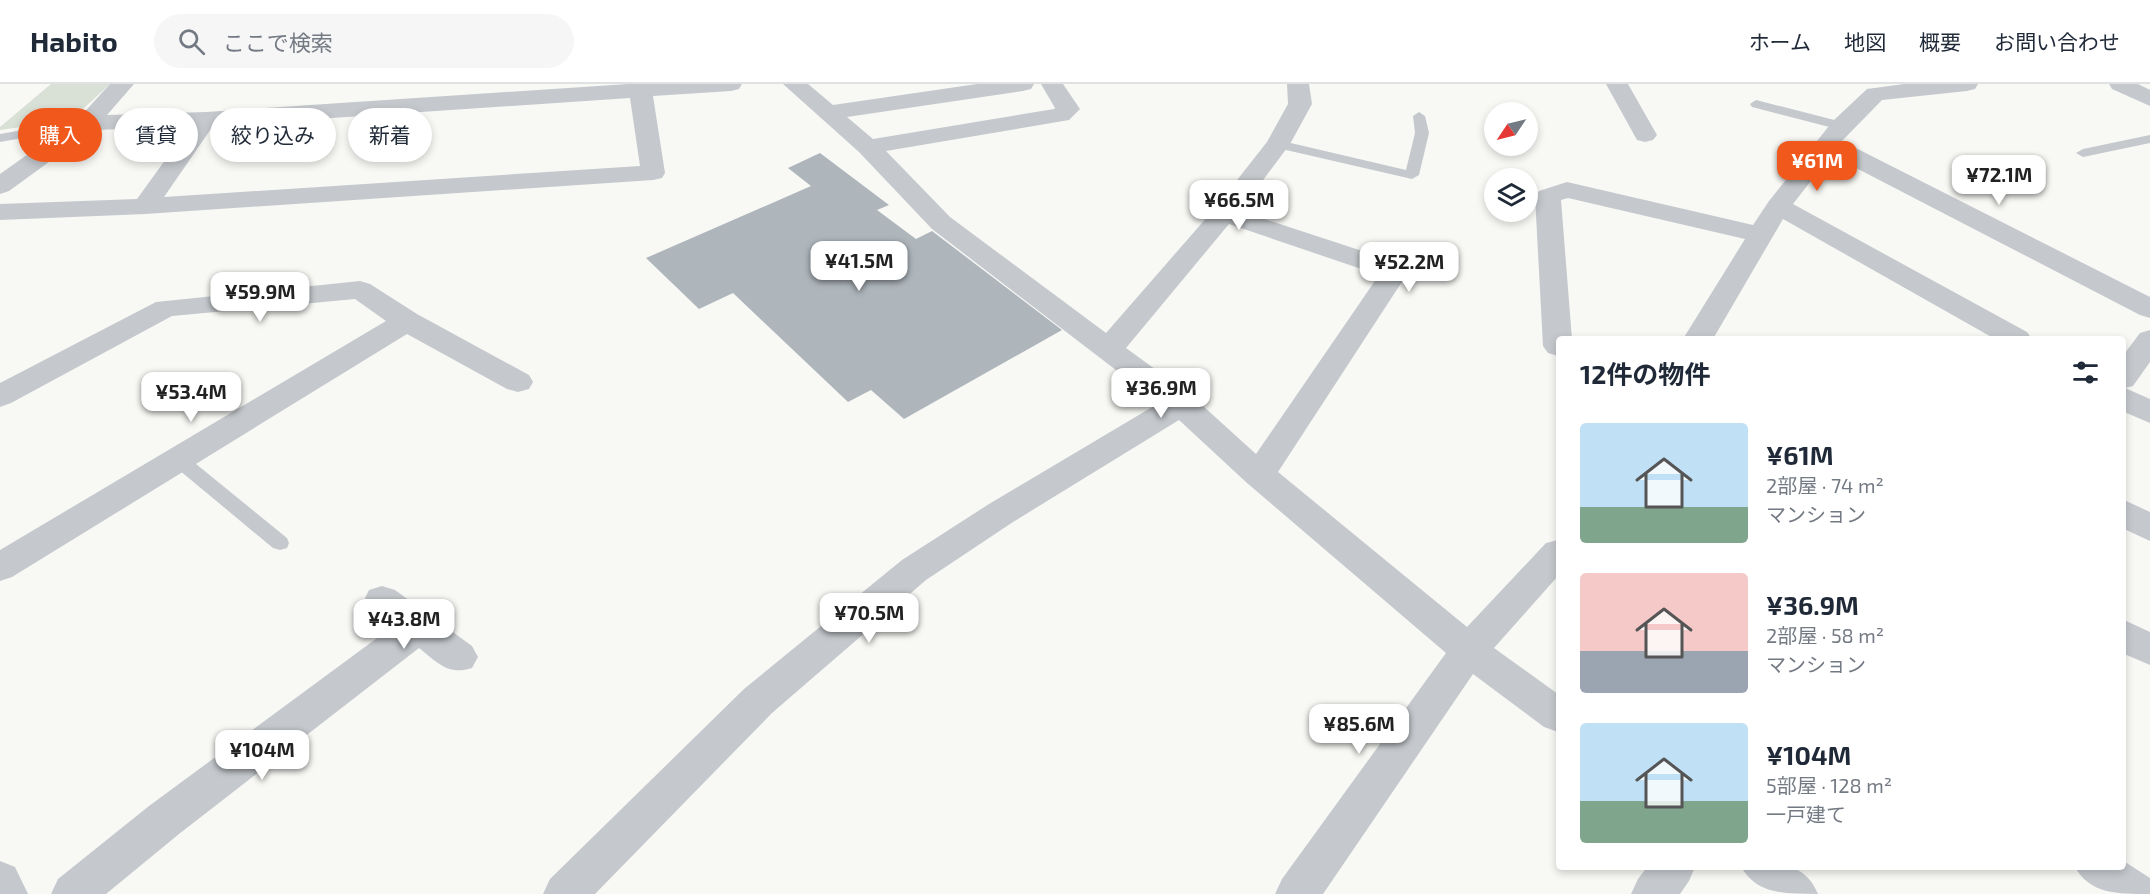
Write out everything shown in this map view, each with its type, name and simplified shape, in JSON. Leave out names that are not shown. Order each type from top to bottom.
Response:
[{"type":"street","points":[[101,108],[123,84]]},
{"type":"street","points":[[391,106],[400,84]]},
{"type":"street","points":[[102,122],[206,119],[641,92],[731,84]]},
{"type":"street","points":[[794,84],[868,147],[941,224],[1181,404],[1259,475],[1469,650],[1556,714]]},
{"type":"street","points":[[830,113],[1023,84]]},
{"type":"street","points":[[868,147],[1061,115],[1068,109],[1052,84]]},
{"type":"street","points":[[1109,349],[1224,214],[1278,144],[1300,104],[1298,84]]},
{"type":"street","points":[[1617,84],[1645,135]]},
{"type":"street","points":[[1700,336],[1778,206],[1834,134],[1875,94],[1967,84]]},
{"type":"street","points":[[2120,84],[2150,99]]},
{"type":"street","points":[[0,212],[145,206],[653,173],[641,92]]},
{"type":"street","points":[[145,206],[206,119]]},
{"type":"street","points":[[1834,134],[2150,309]]},
{"type":"street","points":[[0,186],[33,162]]},
{"type":"street","points":[[1557,336],[1548,196],[1567,190],[1761,235]]},
{"type":"street","points":[[1778,206],[2012,336]]},
{"type":"street","points":[[1224,214],[1395,271],[1259,475]]},
{"type":"street","points":[[0,396],[166,308],[360,291],[407,321],[518,382]]},
{"type":"street","points":[[0,567],[407,321]]},
{"type":"street","points":[[2126,373],[2150,340]]},
{"type":"street","points":[[2126,400],[2150,412]]},
{"type":"street","points":[[565,894],[758,701],[914,570],[1001,513],[1181,404]]},
{"type":"street","points":[[2126,514],[2150,528]]},
{"type":"street","points":[[1297,894],[1469,650],[1556,555]]},
{"type":"street","points":[[382,600],[459,657]]},
{"type":"street","points":[[73,894],[164,820],[419,627]]},
{"type":"street","points":[[2126,636],[2150,650]]},
{"type":"street","points":[[1653,894],[1672,870]]},
{"type":"street","points":[[1766,870],[1796,894]]},
{"type":"street","points":[[2100,870],[2136,894]]},
{"type":"street","points":[[0,882],[6,894]]},
{"type":"lane","points":[[1756,104],[1834,134]]},
{"type":"lane","points":[[1278,144],[1412,175],[1422,132],[1419,116]]},
{"type":"lane","points":[[0,138],[18,135]]},
{"type":"lane","points":[[2084,153],[2150,139]]},
{"type":"lane","points":[[179,460],[280,543]]},
{"type":"shaded area","points":[[51,84],[110,84],[84,108],[23,108]]},
{"type":"shaded area","points":[[18,112],[18,127],[0,130],[0,127]]},
{"type":"building","points":[[820,153],[889,205],[877,210],[916,239],[932,231],[1062,330],[904,419],[871,390],[848,402],[733,293],[699,309],[646,258],[811,186],[788,168]]}]
